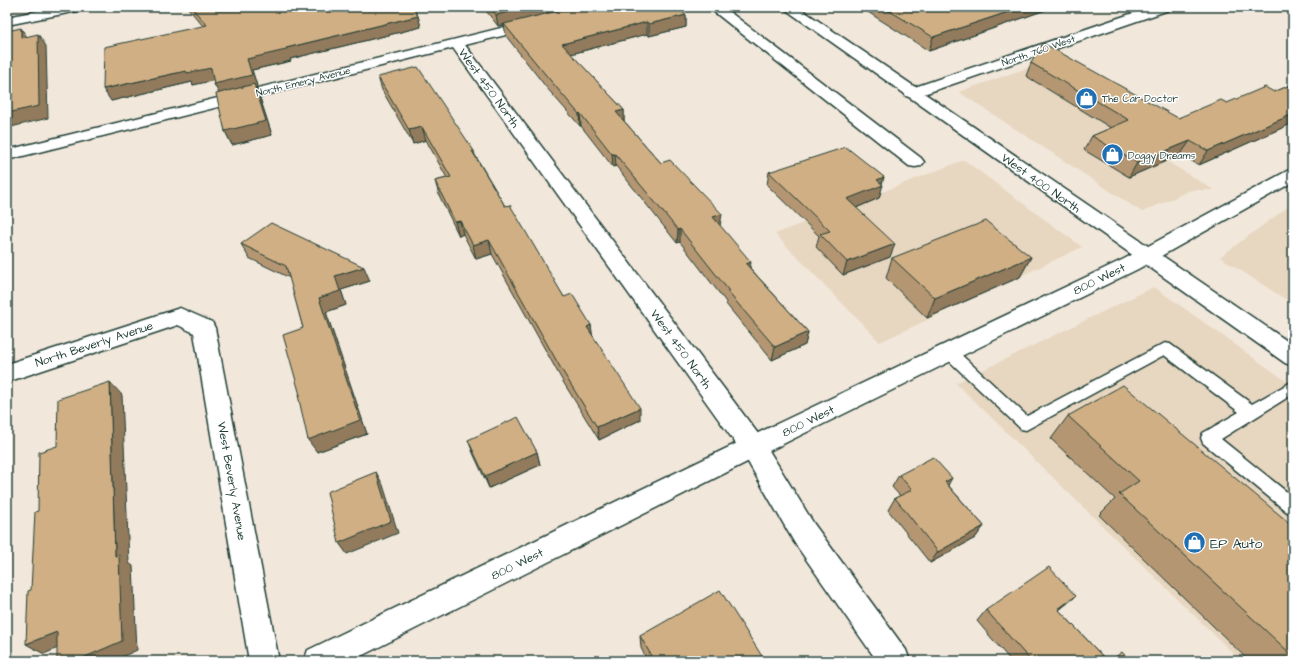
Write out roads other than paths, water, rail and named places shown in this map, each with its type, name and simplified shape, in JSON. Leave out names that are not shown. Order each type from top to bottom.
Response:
[{"type":"street","points":[[7,22],[60,9],[78,7]]},
{"type":"street","points":[[715,7],[915,162]]},
{"type":"street","name":"West 400 North","points":[[789,7],[1293,357]]},
{"type":"street","name":"North 760 West","points":[[912,93],[1164,7]]},
{"type":"street","name":"North Emery Avenue","points":[[7,155],[546,20]]},
{"type":"street","name":"West 450 North","points":[[456,43],[753,447],[804,533],[895,661]]},
{"type":"street","name":"800 West","points":[[319,661],[753,447],[1147,256],[1293,175]]},
{"type":"street","name":"North Beverly Avenue","points":[[7,373],[180,316]]},
{"type":"street","name":"West Beverly Avenue","points":[[180,316],[204,328],[264,661]]},
{"type":"lane","points":[[949,352],[1026,424],[1165,348],[1251,412]]},
{"type":"lane","points":[[1293,387],[1208,438],[1293,507]]},
{"type":"place","name":"The Car Doctor","points":[[1087,98]]},
{"type":"place","name":"Doggy Dreams","points":[[1112,155]]},
{"type":"place","name":"EP Auto","points":[[1194,543]]}]
